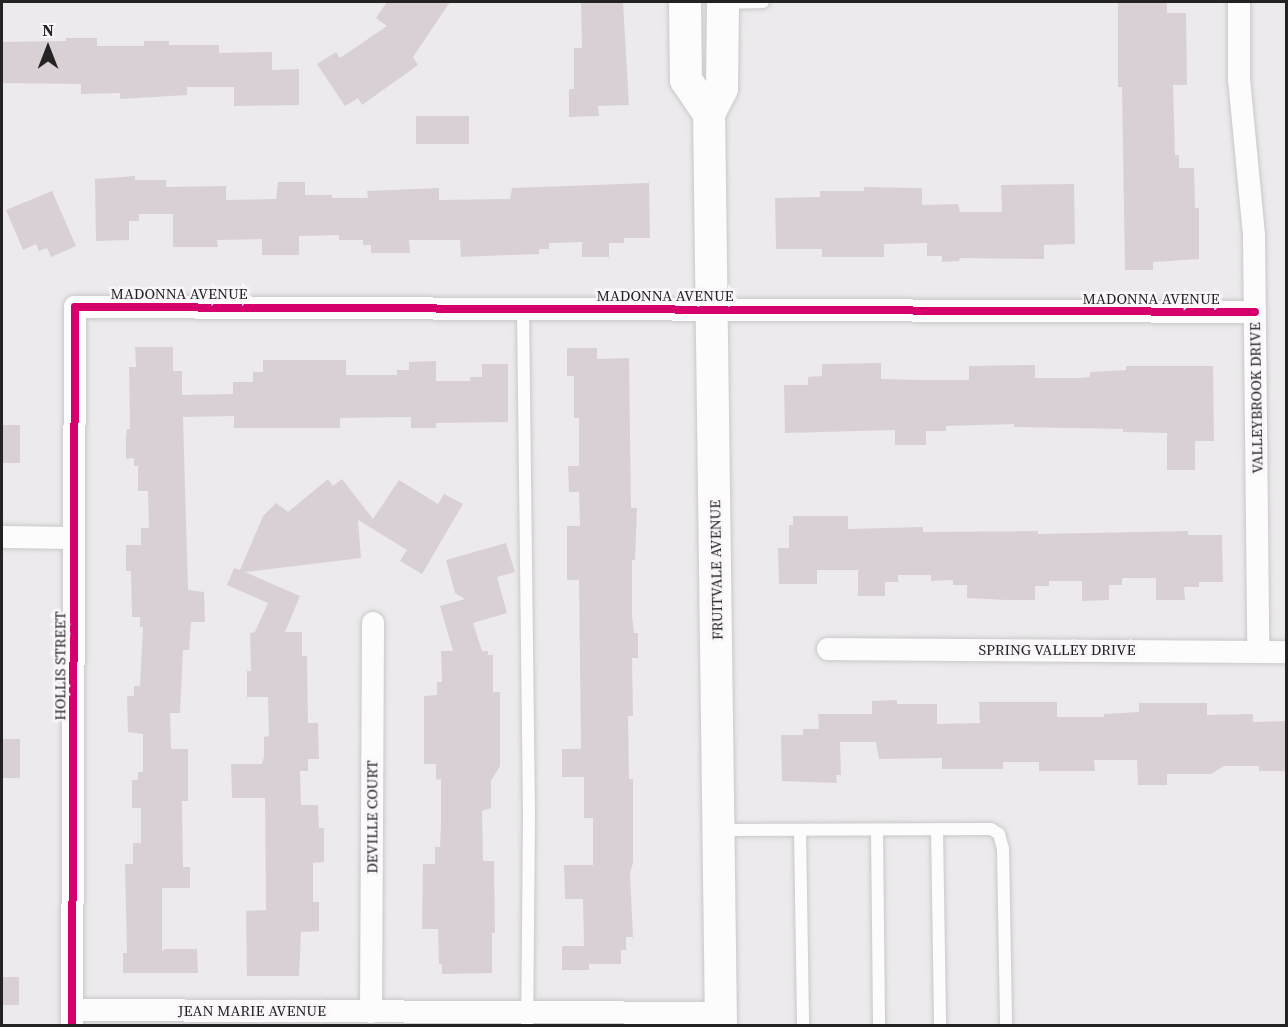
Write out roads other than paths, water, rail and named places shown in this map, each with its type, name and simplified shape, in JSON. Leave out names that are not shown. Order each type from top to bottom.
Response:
[{"type":"main road","points":[[685,2],[686,80],[709,114]]},
{"type":"main road","name":"FRUITVALE AVENUE","points":[[721,1019],[714,310],[709,114],[722,88],[723,2]]},
{"type":"street","name":"VALLEYBROOK DRIVE","points":[[1239,2],[1239,80],[1254,236],[1258,651]]},
{"type":"street","name":"MADONNA AVENUE","points":[[75,307],[1255,312]]},
{"type":"street","name":"HOLLIS STREET","points":[[72,1018],[75,307]]},
{"type":"street","points":[[2,537],[74,538]]},
{"type":"street","name":"DEVILLE COURT","points":[[371,1012],[373,623]]},
{"type":"street","name":"SPRING VALLEY DRIVE","points":[[828,649],[1287,652]]},
{"type":"street","name":"JEAN MARIE AVENUE","points":[[72,1018],[371,1012],[527,1019],[721,1019]]},
{"type":"lane","points":[[723,2],[763,2]]},
{"type":"lane","points":[[523,309],[529,814],[527,1019]]},
{"type":"lane","points":[[937,829],[940,1026]]},
{"type":"lane","points":[[719,830],[991,829],[999,834],[1003,849],[1006,1026]]},
{"type":"lane","points":[[800,830],[803,1026]]},
{"type":"lane","points":[[877,830],[879,1026]]}]
